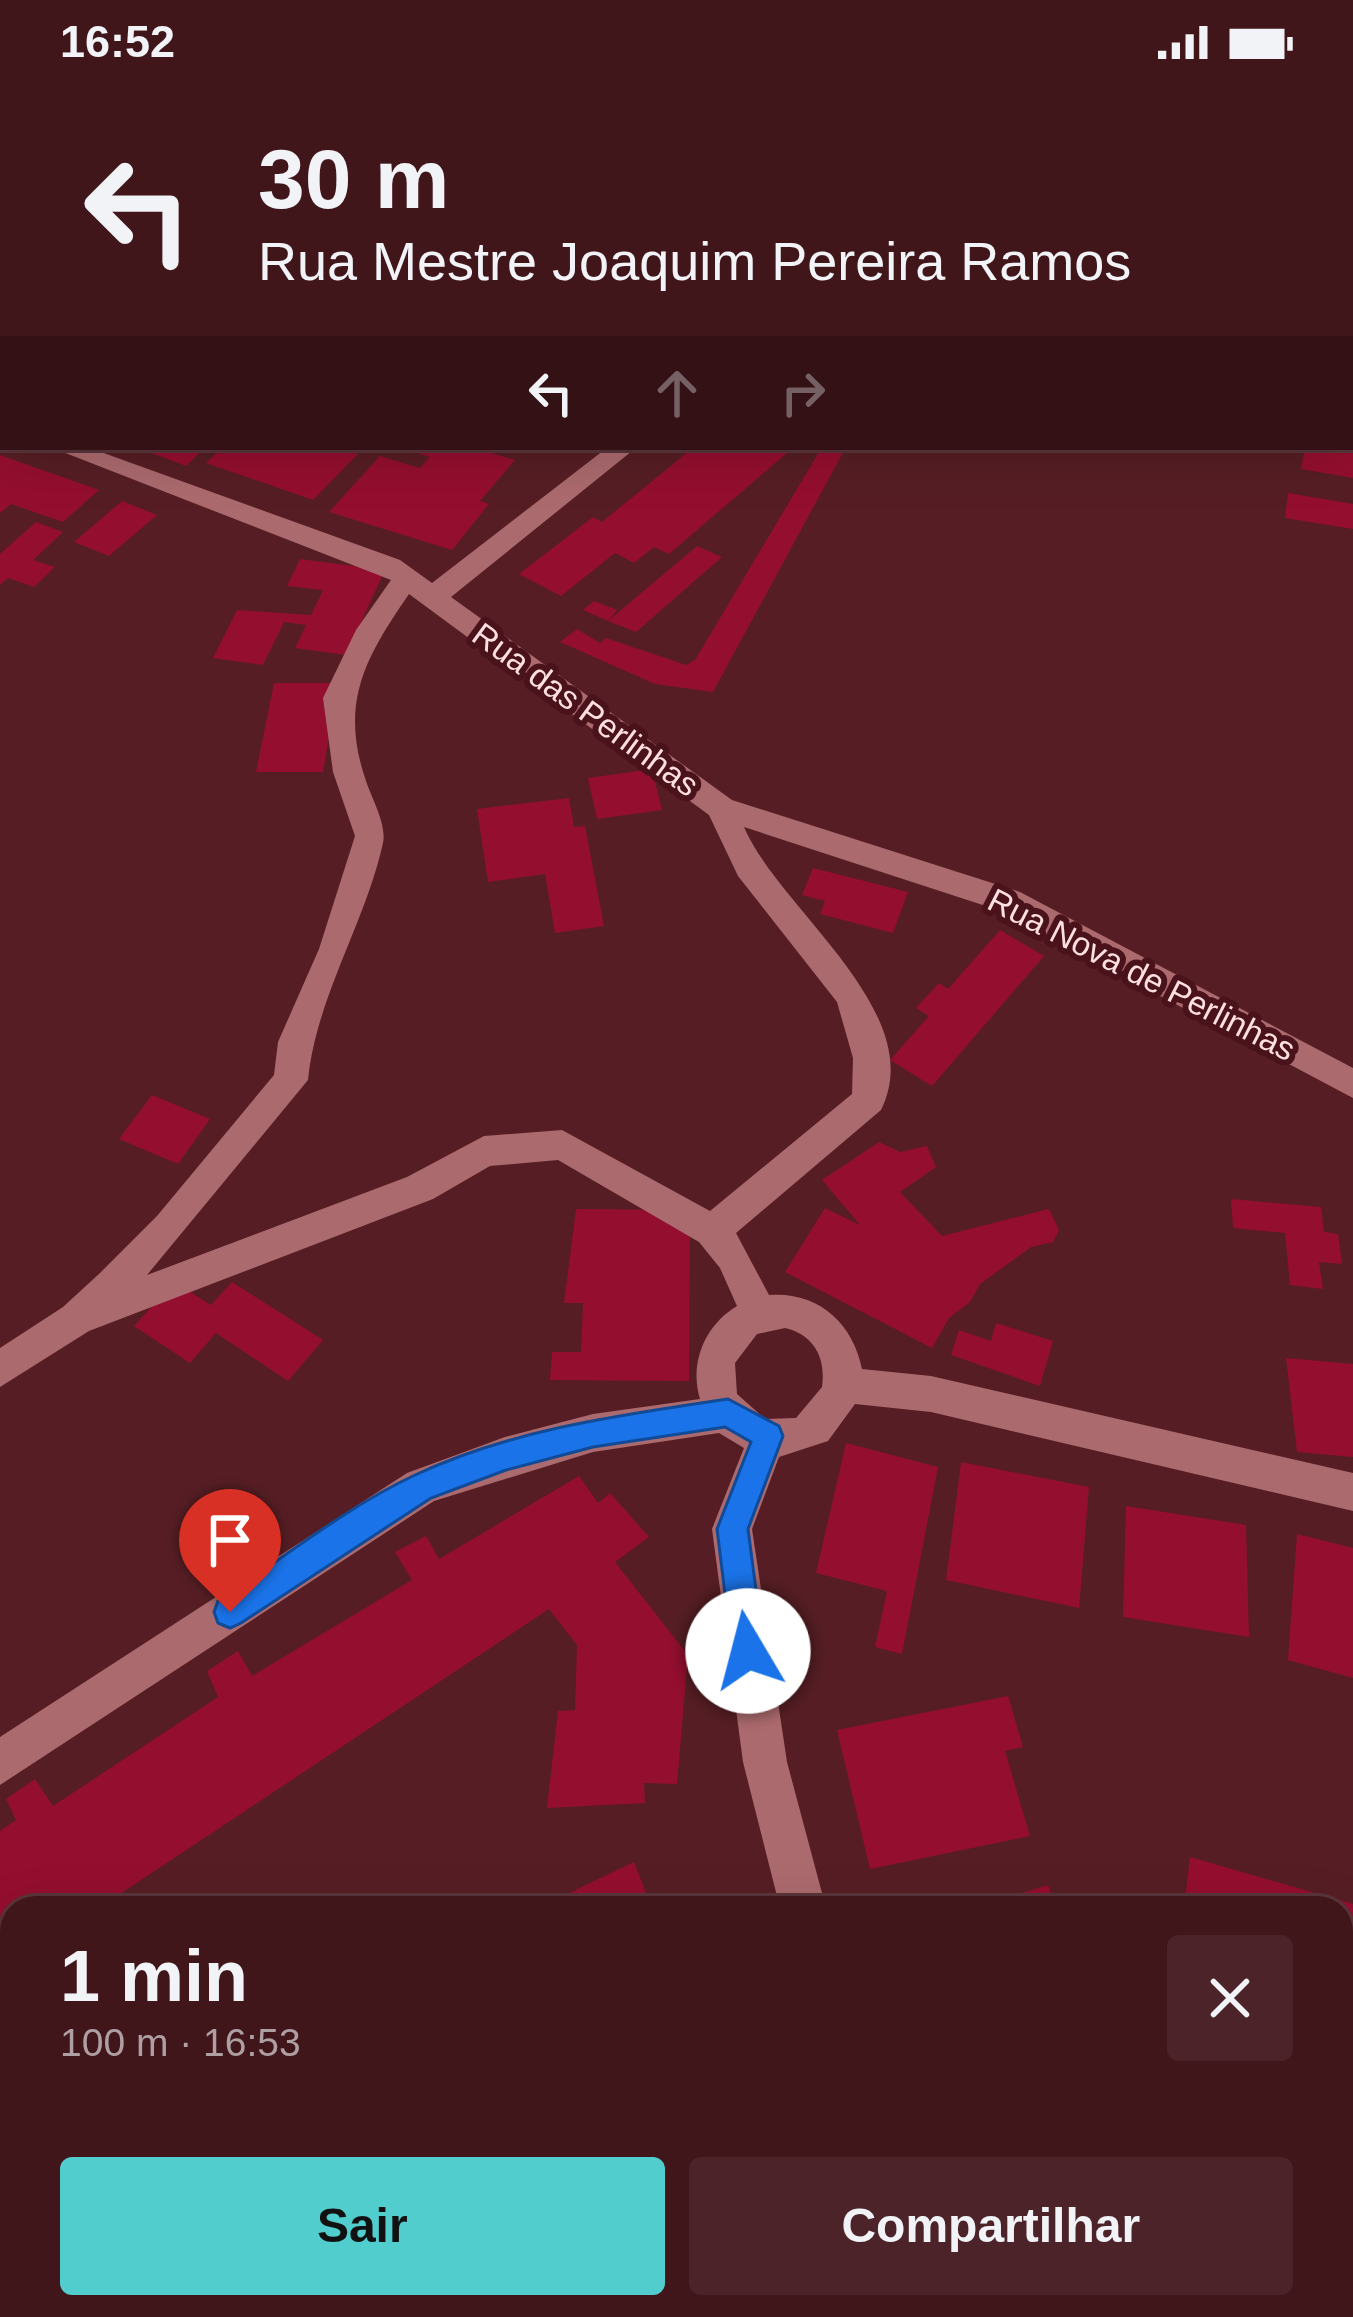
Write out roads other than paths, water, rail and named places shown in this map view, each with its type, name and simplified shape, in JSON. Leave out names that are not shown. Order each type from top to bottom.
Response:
[{"type":"street","name":"Rua das Perlinhas","points":[[71,450],[390,566],[721,808],[748,867],[844,981],[862,1010],[872,1042],[868,1100],[712,1231]]},
{"type":"street","points":[[0,1369],[76,1319],[170,1227],[291,1080],[295,1042],[335,949],[370,836],[348,772],[338,698],[370,630],[420,586],[620,450]]},
{"type":"street","name":"Rua Nova de Perlinhas","points":[[721,808],[1009,901],[1353,1084]]},
{"type":"street","points":[[76,1319],[133,1302],[420,1188],[484,1151],[514,1145],[562,1145],[712,1231],[733,1257],[760,1315]]},
{"type":"street","points":[[784,1313],[826,1332],[840,1349],[846,1384],[825,1422],[805,1433],[768,1436],[728,1413],[712,1378],[714,1357],[740,1323],[784,1313]]},
{"type":"street","points":[[846,1384],[931,1394],[1353,1492]]},
{"type":"street","points":[[0,1762],[421,1487],[506,1456],[593,1433],[728,1413]]},
{"type":"street","points":[[768,1436],[732,1529],[765,1762],[800,1896]]}]
